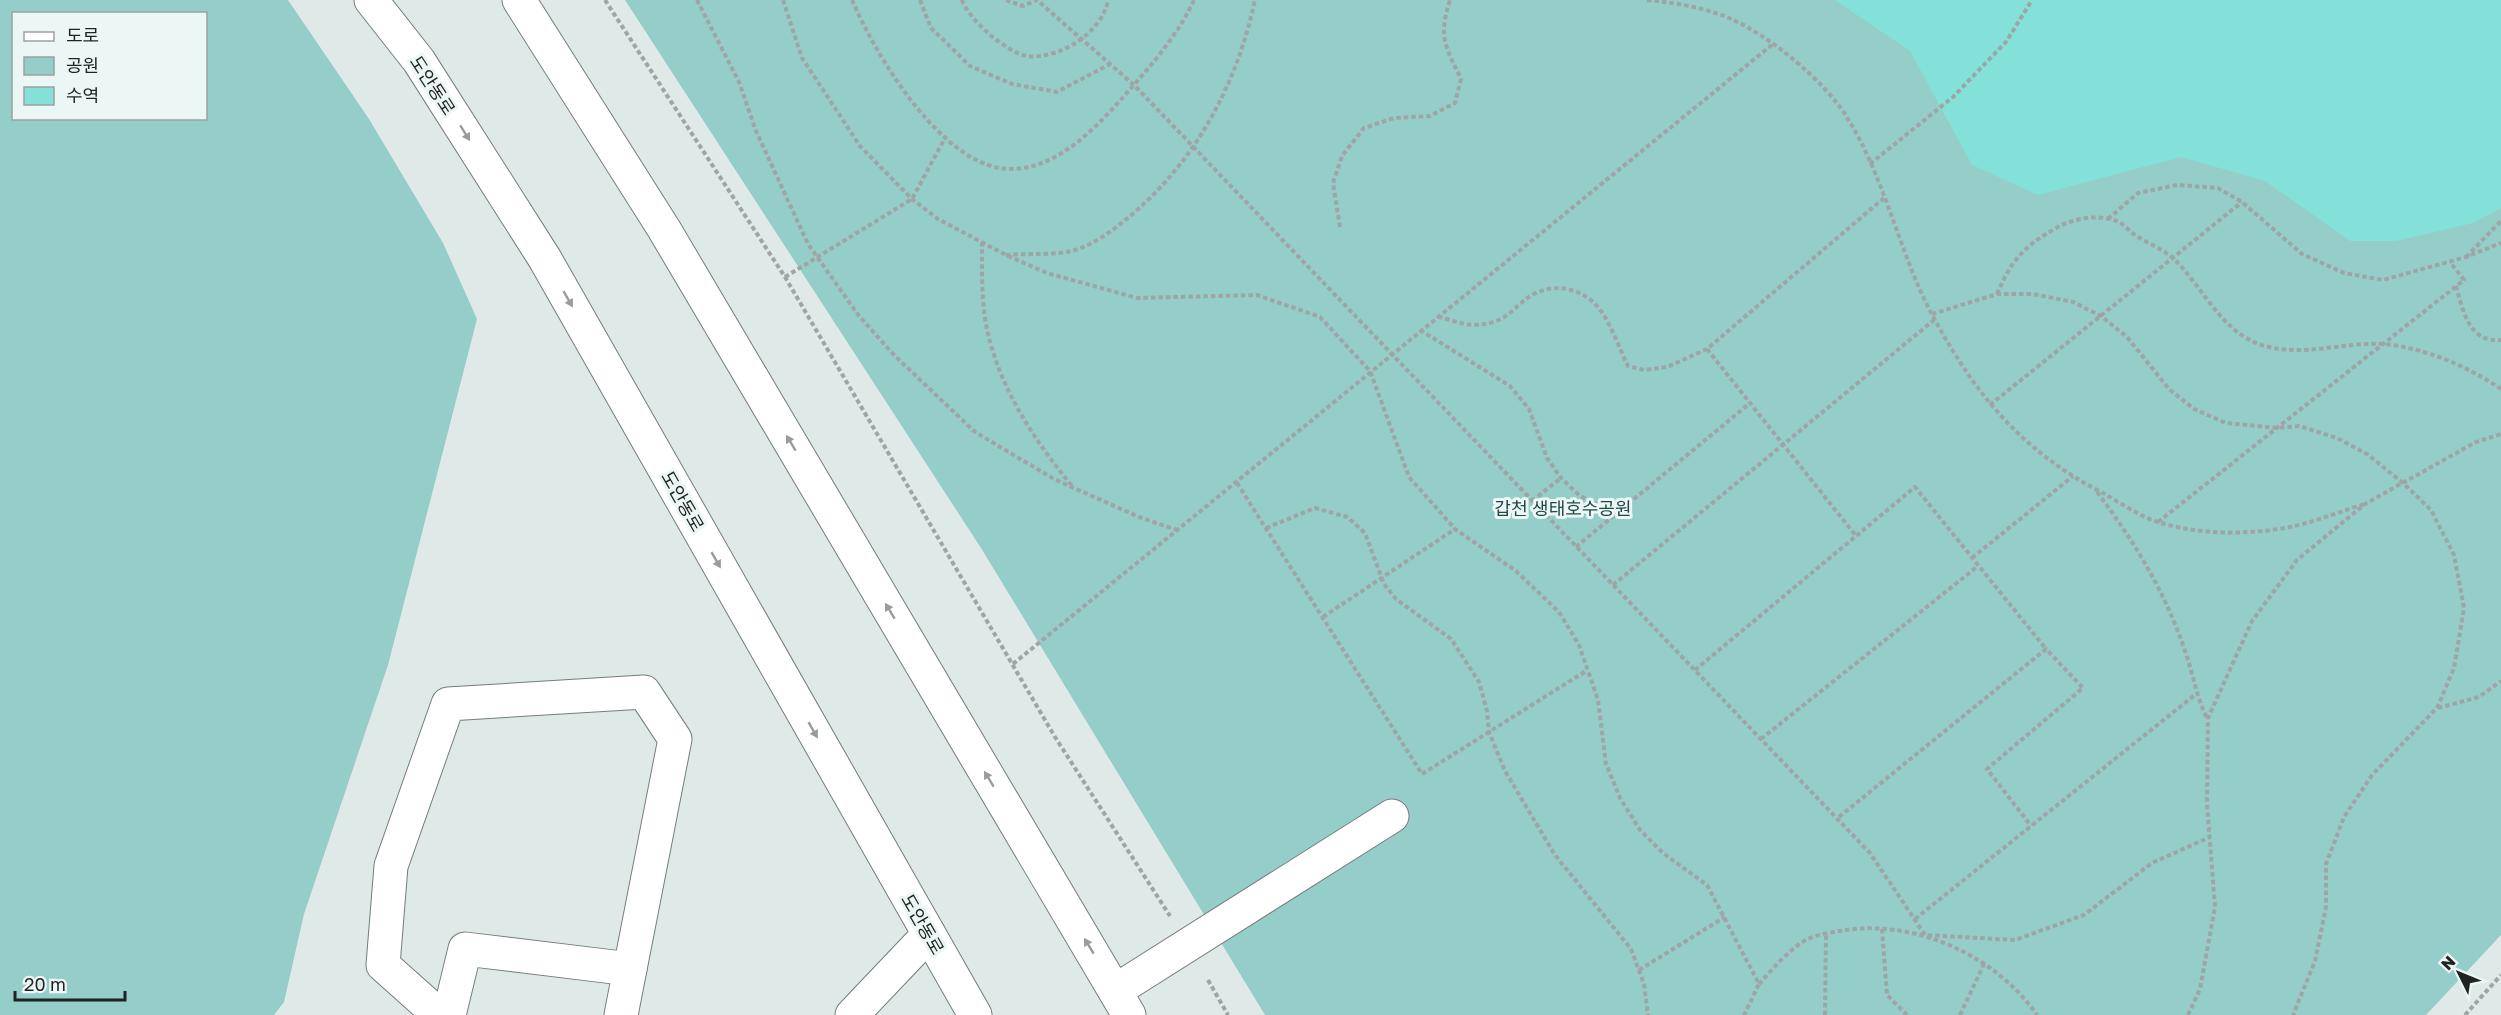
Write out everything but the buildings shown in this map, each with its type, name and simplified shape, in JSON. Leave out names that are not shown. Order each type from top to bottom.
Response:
[{"type":"main road","name":"도안동로","points":[[371,0],[419,61],[545,259],[975,1015]]},
{"type":"main road","points":[[519,0],[664,229],[1122,1003],[1392,816]]},
{"type":"main road","points":[[439,1015],[383,965],[391,866],[448,704],[644,692],[675,739],[621,1015]]},
{"type":"main road","points":[[852,1015],[929,934]]},
{"type":"main road","points":[[448,1015],[465,949],[630,969]]},
{"type":"path","points":[[606,0],[785,277],[1055,737],[1170,916]]},
{"type":"path","points":[[697,0],[719,39],[780,185],[817,258],[859,316],[895,356],[975,432],[1054,480],[1139,517],[1178,531]]},
{"type":"path","points":[[783,0],[802,58],[860,146],[912,199],[938,219],[1006,255],[1047,273],[1137,298],[1257,295],[1320,317],[1370,371],[1409,477],[1455,529],[1516,571],[1559,612],[1579,645],[1586,671],[1598,700],[1606,764],[1620,798],[1640,830],[1663,853],[1707,885],[1759,984]]},
{"type":"path","points":[[852,0],[862,24],[897,84],[922,115],[946,136],[985,163],[1011,169],[1045,162],[1070,147],[1104,120],[1172,38],[1194,0]]},
{"type":"path","points":[[920,0],[931,28],[970,66],[1012,84],[1056,92],[1110,64]]},
{"type":"path","points":[[962,0],[979,24],[1004,47],[1027,56],[1059,51],[1081,39],[1094,30],[1107,10],[1108,0]]},
{"type":"path","points":[[1006,0],[1023,6],[1037,0],[1134,85],[1870,853],[1925,935],[1984,964],[2023,996],[2037,1015]]},
{"type":"path","points":[[1006,255],[1074,250],[1110,233],[1147,202],[1195,148],[1224,95],[1246,40],[1255,0]]},
{"type":"path","points":[[1340,228],[1333,183],[1342,156],[1364,128],[1394,118],[1430,116],[1455,103],[1461,79],[1447,48],[1442,25],[1450,0]]},
{"type":"path","points":[[1647,0],[1677,3],[1730,18],[1773,44],[1814,78],[1848,118],[1884,198],[1911,272],[1934,320],[1990,405],[2019,437],[2046,460],[2096,490],[2157,522],[2224,533],[2290,527],[2365,504]]},
{"type":"path","points":[[1870,164],[1953,97],[2006,42],[2032,0]]},
{"type":"path","points":[[1012,664],[1238,483],[1370,371],[1773,44]]},
{"type":"path","points":[[785,277],[912,199],[946,136]]},
{"type":"path","points":[[2107,219],[2138,194],[2177,185],[2218,188],[2242,202],[2302,254],[2344,273],[2383,280],[2466,257],[2501,243]]},
{"type":"path","points":[[1438,316],[1469,326],[1497,321],[1517,309],[1533,294],[1555,288],[1579,290],[1597,306],[1628,366],[1644,370],[1667,367],[1707,349],[1884,198]]},
{"type":"path","points":[[1990,405],[2242,202]]},
{"type":"path","points":[[1997,294],[2019,253],[2063,224],[2096,216],[2118,221],[2172,258],[2221,318],[2243,335],[2267,347],[2292,350],[2382,344],[2415,350],[2450,362],[2482,376],[2501,389]]},
{"type":"path","points":[[2466,257],[2501,221]]},
{"type":"path","points":[[982,242],[983,290],[988,333],[1002,376],[1028,427],[1073,487]]},
{"type":"path","points":[[2157,522],[2464,280],[2450,262]]},
{"type":"path","points":[[2456,286],[2465,319],[2470,326],[2476,333],[2490,341],[2501,340]]},
{"type":"path","points":[[1932,314],[1997,294],[2034,294],[2073,302],[2101,316],[2127,337],[2169,389],[2194,409],[2226,423],[2277,428],[2300,426],[2337,438],[2367,453],[2431,510],[2454,555],[2464,608],[2454,668],[2437,708],[2372,775],[2344,817],[2326,864],[2326,907],[2315,961],[2293,1015]]},
{"type":"path","points":[[1613,585],[1934,320]]},
{"type":"path","points":[[1420,330],[1509,386],[1529,409],[1546,458],[1561,478],[1580,496],[1616,514]]},
{"type":"path","points":[[1707,349],[1856,536]]},
{"type":"path","points":[[1576,547],[1750,403]]},
{"type":"path","points":[[2188,1015],[2200,989],[2216,907],[2207,804],[2208,718],[2252,621],[2297,560],[2365,504],[2476,442],[2501,434]]},
{"type":"path","points":[[1972,558],[2073,476]]},
{"type":"path","points":[[1532,501],[1561,478]]},
{"type":"path","points":[[1238,483],[1422,774],[1586,671]]},
{"type":"path","points":[[1695,670],[1915,487],[2046,649],[2083,688],[1987,770],[2031,826]]},
{"type":"path","points":[[2096,490],[2134,542],[2161,591],[2185,650],[2196,694],[2208,718]]},
{"type":"path","points":[[1266,528],[1315,508],[1347,517],[1365,533],[1382,577],[1396,599],[1451,639],[1479,682],[1487,711],[1489,732],[1505,771],[1555,855],[1631,949],[1644,984],[1648,1015]]},
{"type":"path","points":[[1323,617],[1455,529]]},
{"type":"path","points":[[1761,739],[1979,566]]},
{"type":"path","points":[[1839,817],[2046,649]]},
{"type":"path","points":[[2437,708],[2479,697],[2501,681]]},
{"type":"path","points":[[1915,919],[2196,694]]},
{"type":"path","points":[[1744,1015],[1759,984],[1782,959],[1806,940],[1826,933],[1867,927],[1925,935],[2015,940],[2084,915],[2152,863],[2210,837]]},
{"type":"path","points":[[1639,970],[1725,917]]},
{"type":"path","points":[[1882,929],[1887,995],[1907,1015]]},
{"type":"path","points":[[1825,1015],[1826,933]]},
{"type":"path","points":[[1960,1015],[1984,964]]},
{"type":"path","points":[[2465,1015],[2501,975]]},
{"type":"path","points":[[1208,980],[1228,1015]]},
{"type":"green space","points":[[0,0],[288,0],[369,119],[443,243],[477,319],[388,665],[304,914],[284,1002],[274,1015],[0,1015]]},
{"type":"green space","name":"갑천 생태호수공원","points":[[625,0],[2501,0],[2501,935],[2426,1015],[1265,1015],[981,548]]},
{"type":"water","points":[[1835,0],[2501,0],[2501,208],[2473,223],[2396,241],[2350,241],[2265,181],[2181,157],[2038,195],[1972,165],[1910,51]]}]
